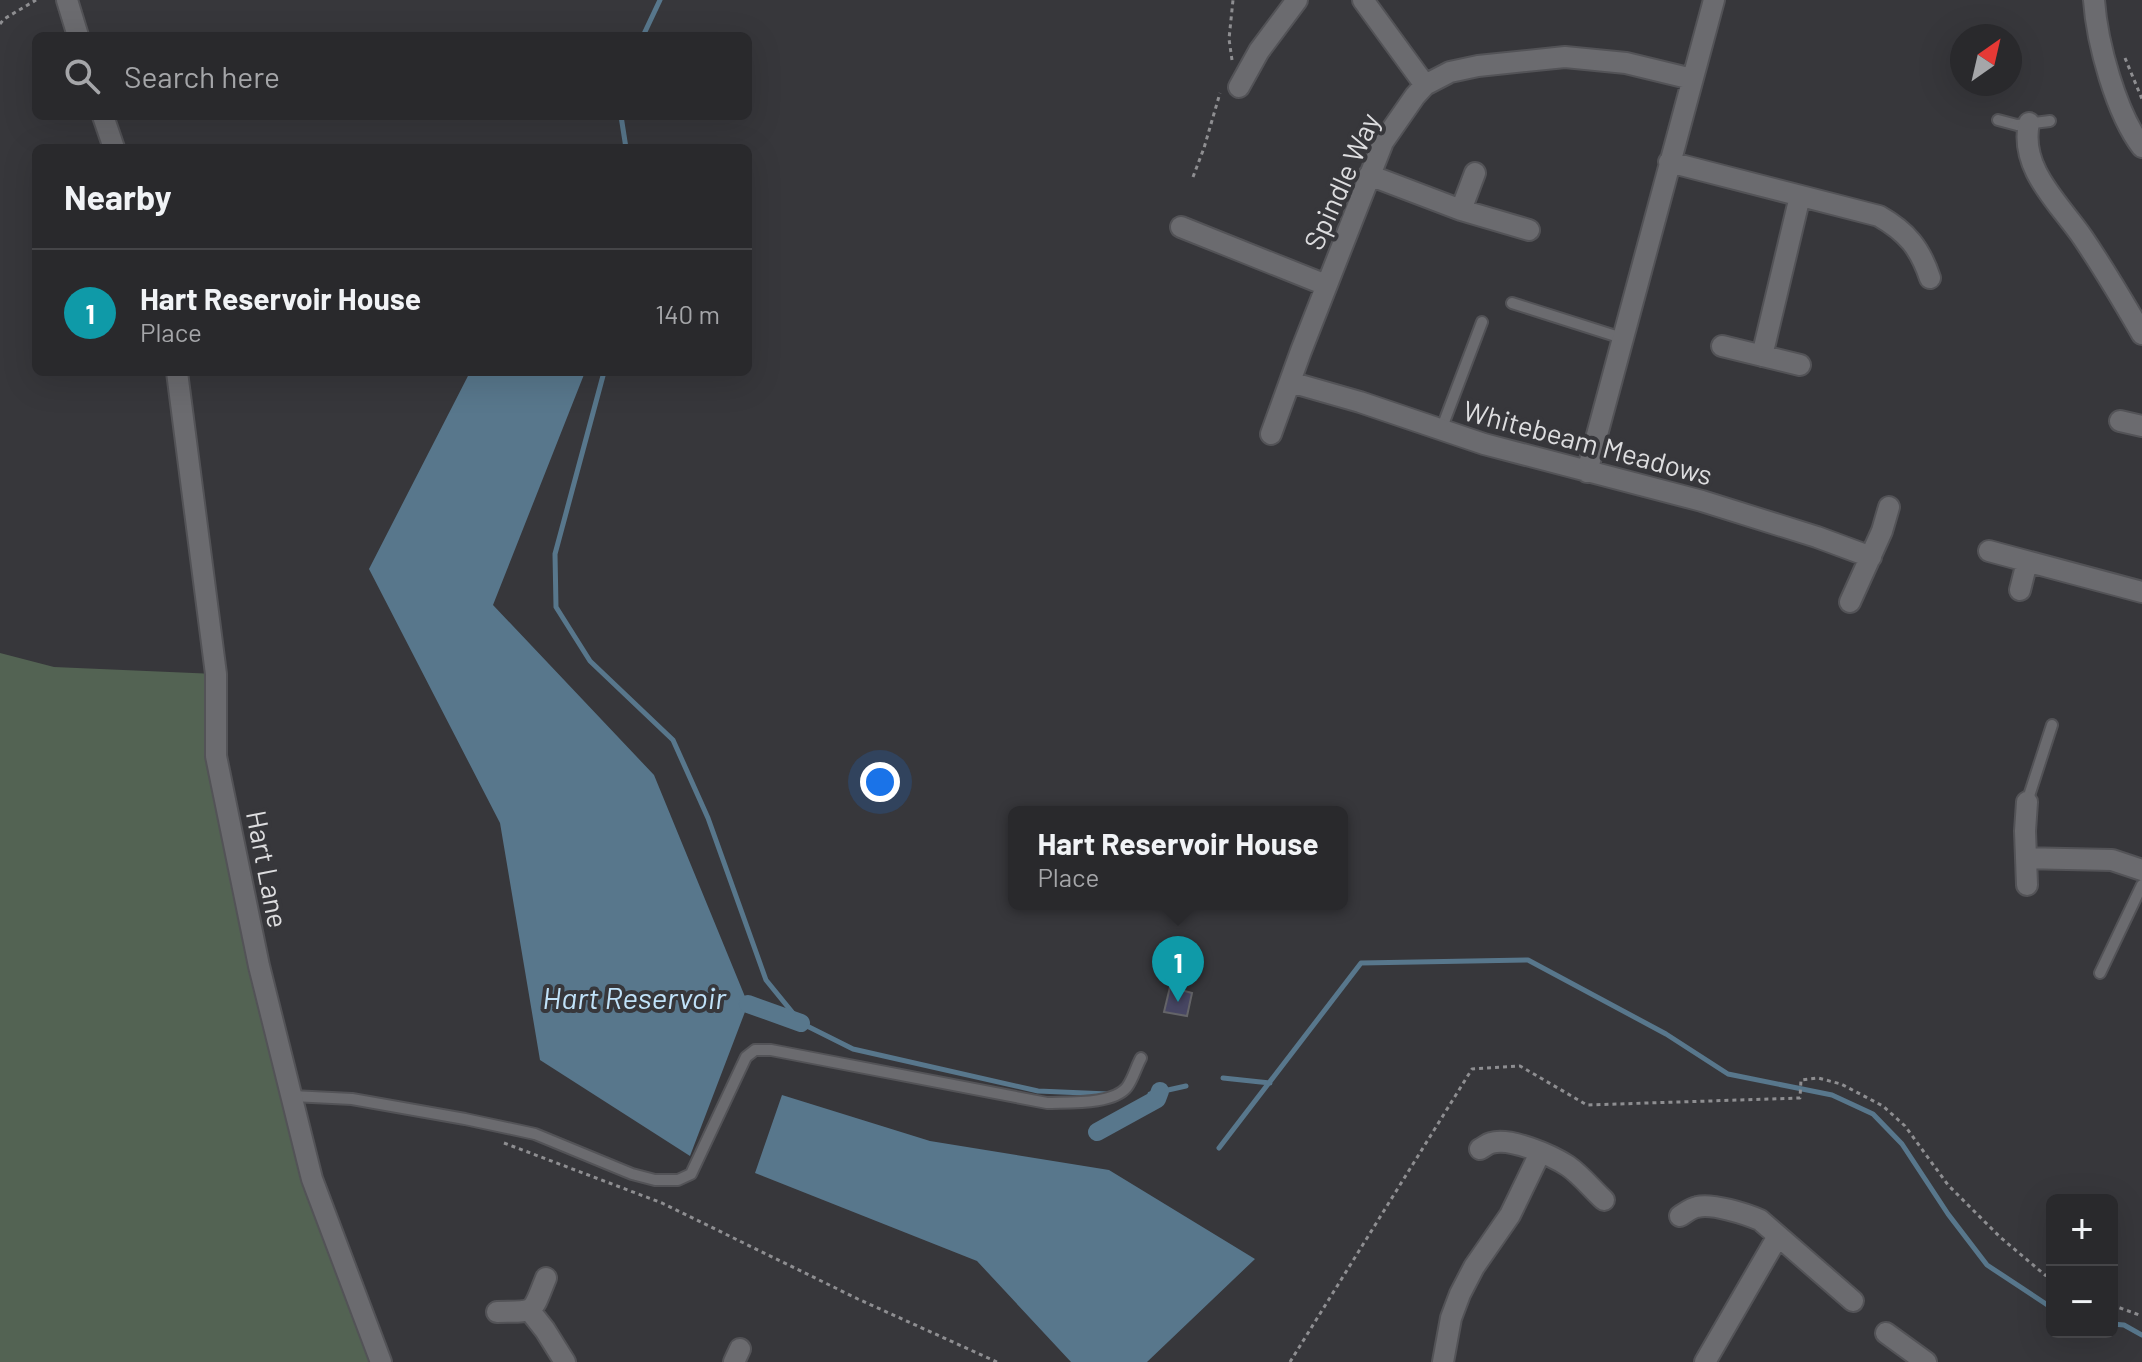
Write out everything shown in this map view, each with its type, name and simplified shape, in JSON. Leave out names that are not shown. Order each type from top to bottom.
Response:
[{"type":"street","points":[[67,0],[77,32]]},
{"type":"street","points":[[1230,89],[1297,0]]},
{"type":"street","points":[[1363,0],[1425,85]]},
{"type":"street","points":[[1587,472],[1714,0]]},
{"type":"street","points":[[2094,0],[2096,23],[2113,87],[2142,147]]},
{"type":"street","name":"Spindle Way","points":[[1271,434],[1383,142],[1425,85],[1450,72],[1478,66],[1565,57],[1626,63],[1692,79]]},
{"type":"street","points":[[104,120],[113,144]]},
{"type":"street","points":[[2040,122],[2027,134],[2033,163],[2046,192],[2080,234],[2142,334]]},
{"type":"street","points":[[1669,162],[1879,216],[1905,233],[1923,258],[1930,278]]},
{"type":"street","points":[[1461,210],[1475,173]]},
{"type":"street","points":[[1369,175],[1461,210],[1529,230]]},
{"type":"street","points":[[1762,356],[1800,196]]},
{"type":"street","points":[[1181,227],[1326,285]]},
{"type":"street","points":[[1722,346],[1800,365]]},
{"type":"street","name":"Hart Lane","points":[[178,376],[216,674],[216,756],[259,966],[312,1179],[381,1362]]},
{"type":"street","name":"Whitebeam Meadows","points":[[1290,382],[1526,456],[1702,501],[1871,557]]},
{"type":"street","points":[[2120,421],[2142,426]]},
{"type":"street","points":[[1850,602],[1882,531],[1889,507]]},
{"type":"street","points":[[1989,551],[2142,592]]},
{"type":"street","points":[[2020,590],[2027,562]]},
{"type":"street","points":[[2027,802],[2027,885]]},
{"type":"street","points":[[2026,858],[2112,860],[2142,870]]},
{"type":"street","points":[[1480,1149],[1491,1143],[1505,1142],[1540,1153],[1569,1166],[1604,1200]]},
{"type":"street","points":[[1443,1362],[1451,1318],[1460,1294],[1474,1267],[1510,1215],[1540,1153]]},
{"type":"street","points":[[1680,1216],[1697,1207],[1709,1207],[1760,1220],[1853,1301]]},
{"type":"street","points":[[1705,1362],[1778,1236]]},
{"type":"street","points":[[497,1312],[530,1311],[546,1278]]},
{"type":"street","points":[[530,1311],[565,1362]]},
{"type":"street","points":[[1886,1333],[1926,1362]]},
{"type":"lane","points":[[1998,120],[2017,125],[2040,122]]},
{"type":"lane","points":[[1512,303],[1622,338]]},
{"type":"lane","points":[[1441,430],[1482,322]]},
{"type":"lane","points":[[2027,802],[2052,725]]},
{"type":"lane","points":[[2100,973],[2142,885]]},
{"type":"lane","points":[[292,1096],[352,1099],[535,1134],[632,1174],[655,1180],[678,1180],[691,1174],[746,1057],[755,1050],[786,1053],[1047,1103],[1115,1096],[1127,1087],[1141,1058]]},
{"type":"path","points":[[0,24],[36,0]]},
{"type":"path","points":[[1232,62],[1229,39],[1233,0]]},
{"type":"path","points":[[2121,47],[2142,99]]},
{"type":"path","points":[[1193,177],[1230,89]]},
{"type":"path","points":[[1290,1362],[1472,1069],[1520,1066],[1587,1105],[1800,1098],[1801,1080],[1818,1078],[1841,1084],[1883,1106],[1905,1126],[1948,1185],[2000,1237],[2046,1275]]},
{"type":"path","points":[[505,1144],[662,1203],[858,1299],[997,1362]]},
{"type":"path","points":[[2118,1307],[2142,1316]]},
{"type":"green space","points":[[0,653],[54,667],[216,674],[216,756],[312,1179],[381,1362],[0,1362]]},
{"type":"water","name":"Hart Reservoir","points":[[468,376],[583,376],[493,605],[654,775],[748,1004],[690,1156],[540,1060],[500,823],[369,569]]},
{"type":"water","points":[[782,1095],[930,1141],[1109,1170],[1255,1259],[1147,1362],[1071,1362],[977,1261],[755,1173]]},
{"type":"building","points":[[1170,987],[1192,993],[1187,1016],[1164,1012]]},
{"type":"waterway","points":[[645,32],[660,0]]},
{"type":"waterway","points":[[622,120],[625,144]]},
{"type":"waterway","points":[[603,376],[555,554],[556,607],[590,661],[673,740],[708,818],[766,980],[801,1023],[853,1049],[1038,1091],[1108,1094]]},
{"type":"waterway","points":[[1219,1148],[1361,963],[1528,960],[1666,1034],[1728,1074],[1832,1095],[1873,1114],[1902,1144],[1948,1214],[1987,1265],[2046,1304]]},
{"type":"waterway","points":[[748,1004],[801,1023]]},
{"type":"waterway","points":[[1223,1078],[1270,1083]]},
{"type":"waterway","points":[[1150,1094],[1186,1086]]},
{"type":"waterway","points":[[1097,1132],[1157,1099],[1160,1091]]},
{"type":"waterway","points":[[2118,1324],[2142,1335]]},
{"type":"place","name":"Hart Reservoir House","points":[[1178,1002]]}]
